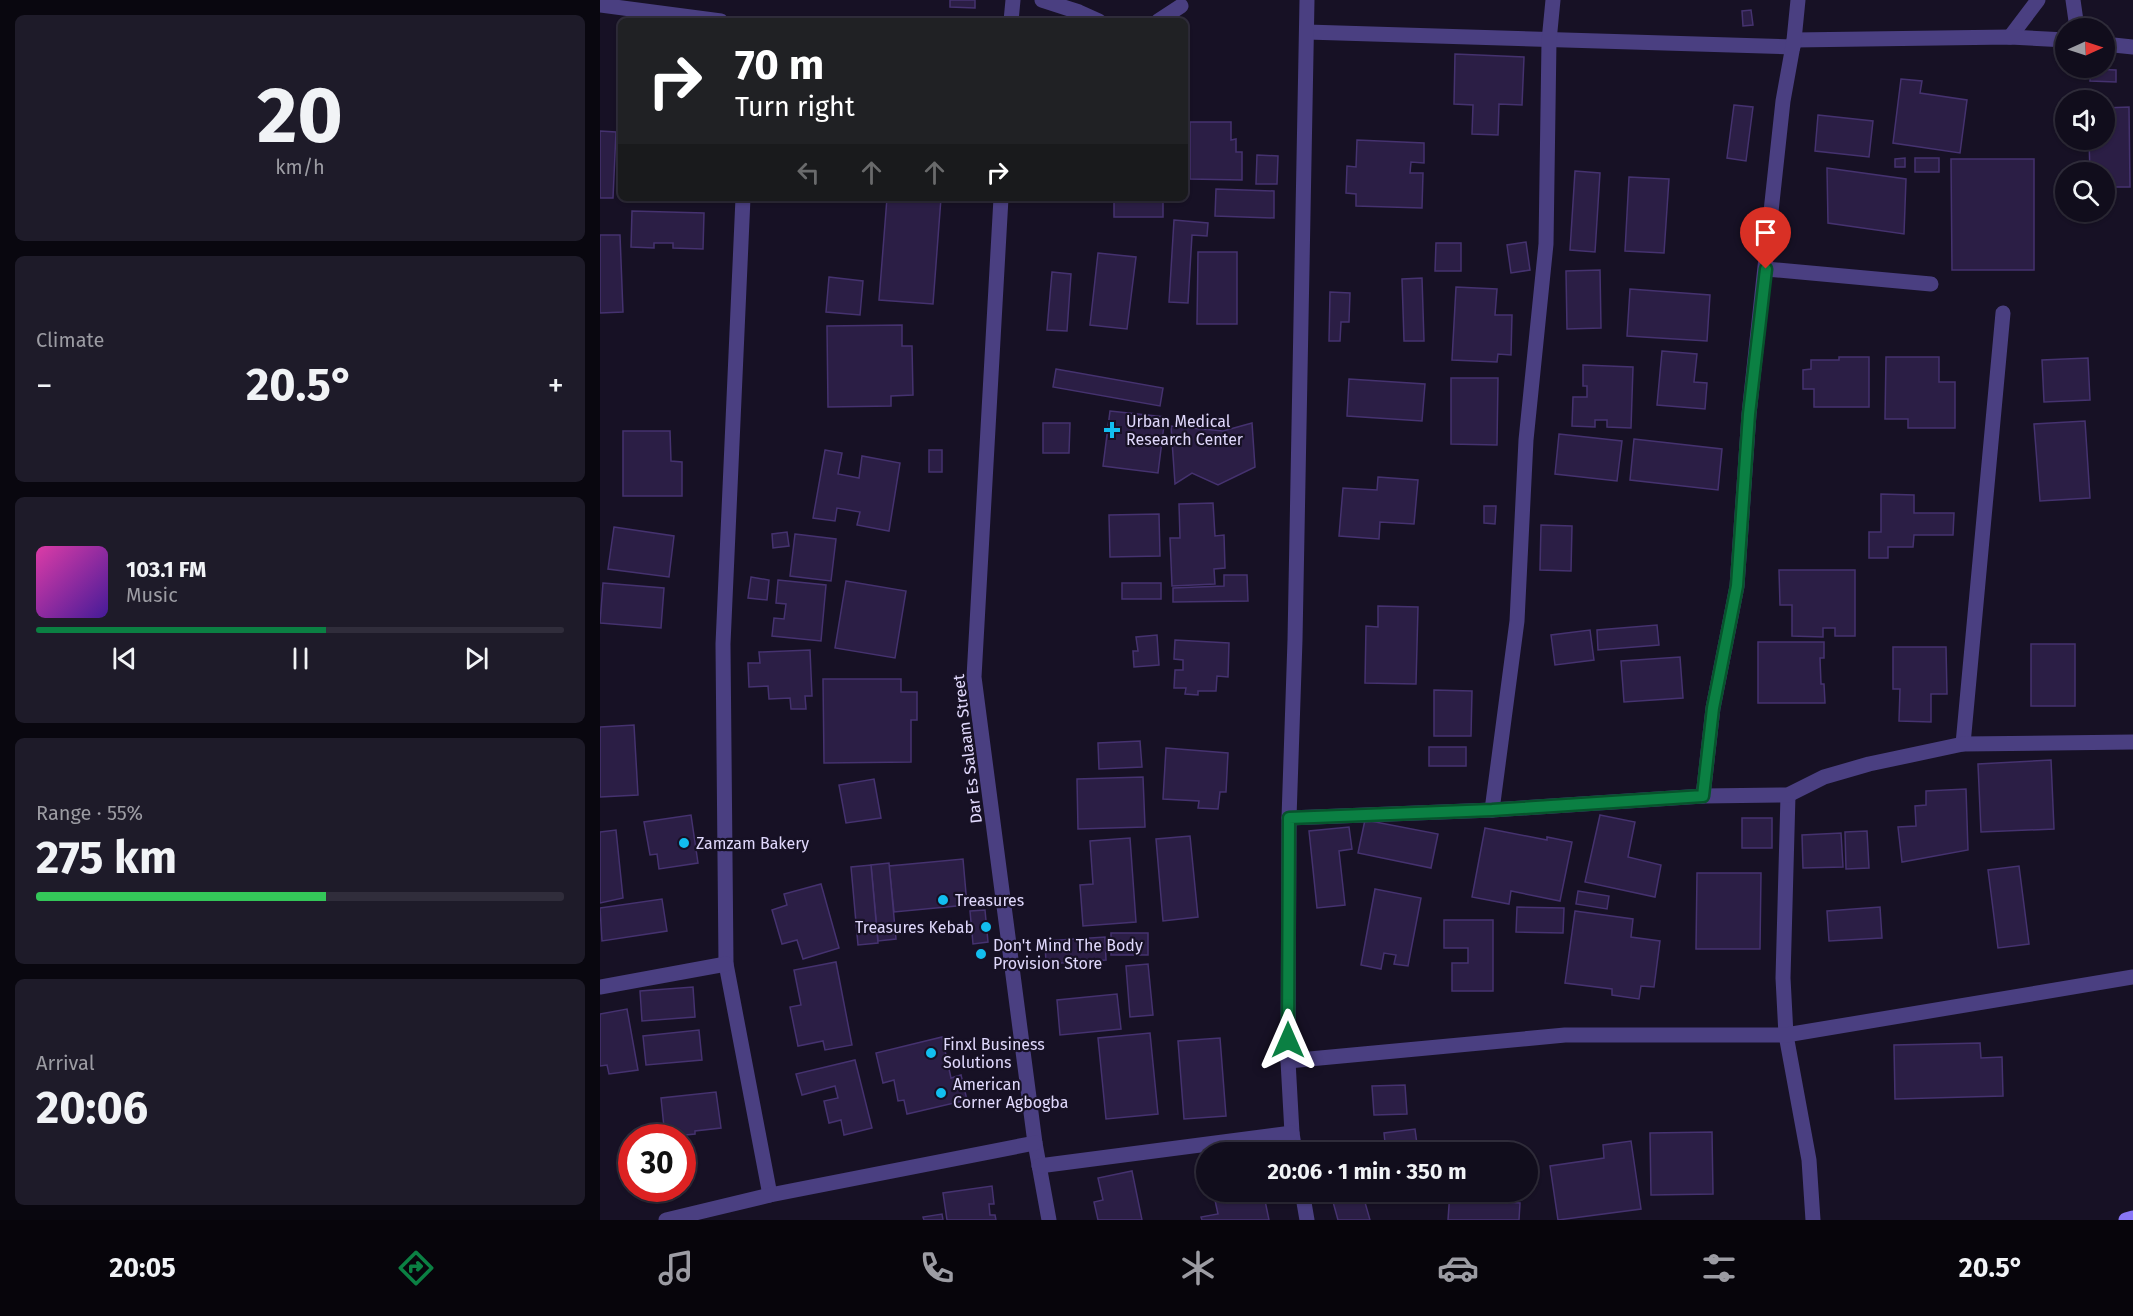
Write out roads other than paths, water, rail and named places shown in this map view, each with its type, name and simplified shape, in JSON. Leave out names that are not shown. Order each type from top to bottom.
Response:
[{"type":"street","points":[[1011,18],[1013,0]]},
{"type":"street","points":[[1042,0],[1092,18]]},
{"type":"street","points":[[1293,1142],[1288,1060],[1289,818],[1296,628],[1308,0]]},
{"type":"street","points":[[1492,810],[1517,621],[1526,440],[1546,244],[1550,41],[1553,0]]},
{"type":"street","points":[[1703,796],[1713,708],[1737,586],[1749,414],[1783,101],[1794,44],[1798,0]]},
{"type":"street","points":[[2010,37],[2038,0]]},
{"type":"street","points":[[2073,0],[2076,18]]},
{"type":"street","points":[[600,4],[700,18]]},
{"type":"street","points":[[1163,18],[1181,6]]},
{"type":"street","points":[[1307,32],[1550,41],[1794,44],[2010,37],[2055,39]]},
{"type":"street","points":[[2115,45],[2133,47]]},
{"type":"street","points":[[743,201],[723,644],[726,964],[770,1195]]},
{"type":"street","name":"Dar Es Salaam Street","points":[[1001,201],[974,677],[1035,1143],[1049,1220]]},
{"type":"street","points":[[1766,269],[1931,284]]},
{"type":"street","points":[[1963,744],[2003,313]]},
{"type":"street","points":[[1289,818],[1492,810],[1703,796],[1788,795],[1824,777],[1869,764],[1963,744],[2133,742]]},
{"type":"street","points":[[1788,795],[1783,978],[1786,1035],[1809,1160],[1813,1220]]},
{"type":"street","points":[[600,987],[726,964]]},
{"type":"street","points":[[1288,1060],[1565,1035],[1786,1035],[2133,977]]},
{"type":"street","points":[[1039,1166],[1292,1133]]},
{"type":"street","points":[[666,1220],[770,1195],[1035,1143]]},
{"type":"street","points":[[1304,1202],[1307,1220]]},
{"type":"street","points":[[2126,1220],[2133,1218]]},
{"type":"place","name":"Urban Medical Research Center","points":[[1112,430]]},
{"type":"place","name":"Zamzam Bakery","points":[[684,843]]},
{"type":"place","name":"Treasures","points":[[943,900]]},
{"type":"place","name":"Treasures Kebab","points":[[986,927]]},
{"type":"place","name":"Don't Mind The Body Provision Store","points":[[981,954]]},
{"type":"place","name":"Finxl Business Solutions","points":[[931,1053]]},
{"type":"place","name":"American Corner Agbogba","points":[[941,1093]]}]
